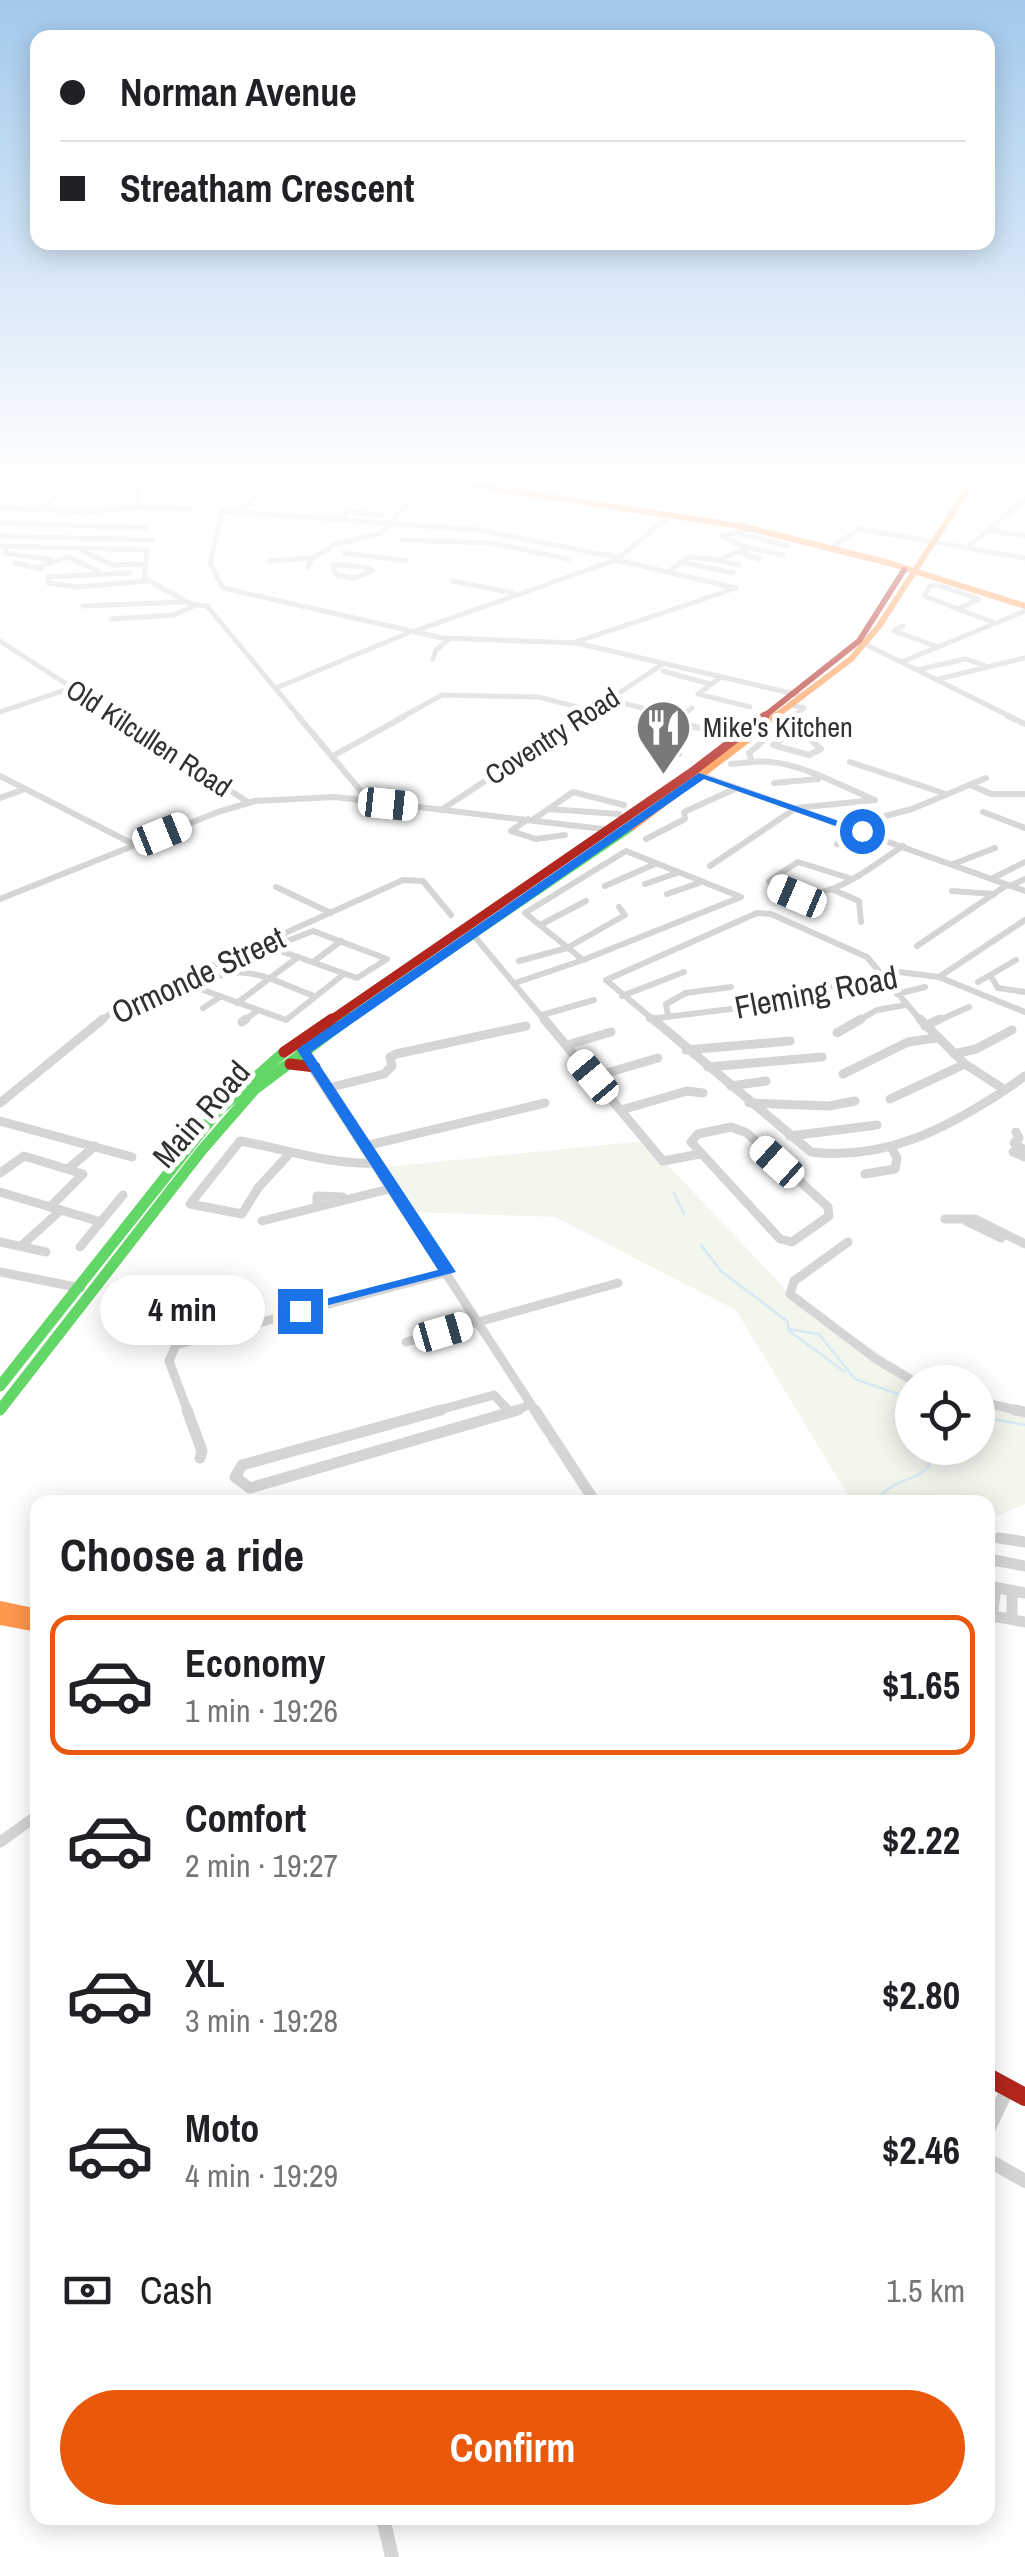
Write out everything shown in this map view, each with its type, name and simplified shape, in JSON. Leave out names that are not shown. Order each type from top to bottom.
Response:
[{"type":"main road","name":"Main Road","points":[[0,1386],[216,1113],[251,1079],[697,774],[867,645],[895,600]]},
{"type":"main road","points":[[999,600],[1025,609]]},
{"type":"main road","name":"Main Road","points":[[2,1403],[223,1124],[298,1048]]},
{"type":"main road","points":[[284,1065],[302,1062],[314,1066]]},
{"type":"main road","points":[[0,1608],[30,1614]]},
{"type":"main road","points":[[0,1618],[30,1624]]},
{"type":"main road","points":[[995,2080],[1025,2097]]},
{"type":"street","points":[[112,619],[174,616],[207,600]]},
{"type":"street","points":[[266,600],[450,640],[573,642],[796,699],[804,708],[750,753],[752,762]]},
{"type":"street","points":[[276,688],[353,653],[498,600]]},
{"type":"street","points":[[573,642],[702,600]]},
{"type":"street","points":[[914,606],[920,600]]},
{"type":"street","points":[[936,600],[995,622]]},
{"type":"street","points":[[958,608],[976,600]]},
{"type":"street","points":[[84,606],[186,602],[199,605],[276,688],[370,802]]},
{"type":"street","points":[[905,661],[1025,609]]},
{"type":"street","points":[[903,626],[894,631],[938,647]]},
{"type":"street","points":[[433,659],[439,646],[450,640]]},
{"type":"street","name":"Old Kilcullen Road","points":[[0,641],[189,760],[248,802]]},
{"type":"street","points":[[867,645],[1025,724]]},
{"type":"street","points":[[938,679],[1024,658]]},
{"type":"street","points":[[921,669],[966,659],[987,667]]},
{"type":"street","name":"Coventry Road","points":[[441,810],[590,710],[663,667]]},
{"type":"street","points":[[715,680],[698,694],[750,707]]},
{"type":"street","points":[[0,712],[72,688]]},
{"type":"street","points":[[333,756],[442,696],[538,697],[590,710]]},
{"type":"street","points":[[608,700],[714,732]]},
{"type":"street","points":[[679,754],[644,743],[692,708]]},
{"type":"street","points":[[776,730],[811,740],[821,750],[810,755],[773,746],[789,734]]},
{"type":"street","points":[[710,866],[796,808],[838,804],[843,808],[875,800],[777,761],[731,764]]},
{"type":"street","points":[[850,762],[942,794]]},
{"type":"street","points":[[697,774],[1025,891]]},
{"type":"street","points":[[4,775],[135,845]]},
{"type":"street","points":[[848,826],[912,809],[986,778]]},
{"type":"street","points":[[774,783],[820,779]]},
{"type":"street","points":[[971,785],[993,795],[1025,794]]},
{"type":"street","points":[[646,840],[685,819],[684,812],[704,800],[738,788]]},
{"type":"street","points":[[0,798],[25,789]]},
{"type":"street","points":[[566,835],[536,839],[511,831],[573,792],[624,805]]},
{"type":"street","points":[[233,806],[239,796],[262,800]]},
{"type":"street","points":[[0,899],[233,806],[262,800],[330,796],[617,831]]},
{"type":"street","points":[[548,810],[620,814]]},
{"type":"street","points":[[983,812],[1025,828]]},
{"type":"street","points":[[837,844],[862,831]]},
{"type":"street","points":[[848,878],[798,862],[769,881],[807,898],[831,888],[903,846]]},
{"type":"street","points":[[952,864],[994,848]]},
{"type":"street","points":[[515,983],[584,960],[741,897],[627,851],[612,857],[525,913],[584,960]]},
{"type":"street","points":[[991,879],[1025,862]]},
{"type":"street","points":[[605,886],[621,880],[626,873],[655,864]]},
{"type":"street","points":[[645,884],[677,873]]},
{"type":"street","points":[[916,946],[994,894],[1025,879]]},
{"type":"street","name":"Ormonde Street","points":[[0,1103],[106,1016],[403,880],[424,881],[451,915]]},
{"type":"street","points":[[667,894],[700,883]]},
{"type":"street","points":[[276,887],[330,913]]},
{"type":"street","points":[[831,888],[860,901],[861,922]]},
{"type":"street","points":[[952,891],[994,894]]},
{"type":"street","points":[[540,925],[586,901]]},
{"type":"street","points":[[519,961],[567,948],[626,914],[618,907]]},
{"type":"street","points":[[1006,1090],[965,1064],[936,1038],[881,973],[856,950],[758,912],[612,975],[608,983],[804,1149],[820,1154],[892,1148],[921,1139],[1006,1090],[1025,1076]]},
{"type":"street","name":"Fleming Road","points":[[650,1019],[796,1001],[850,980],[881,973],[939,977],[1025,920]]},
{"type":"street","points":[[468,929],[664,1161],[700,1154]]},
{"type":"street","points":[[262,944],[359,978],[387,958],[310,931],[290,940]]},
{"type":"street","points":[[272,939],[288,953]]},
{"type":"street","points":[[313,962],[341,942]]},
{"type":"street","points":[[236,1003],[298,957]]},
{"type":"street","points":[[978,982],[1016,960]]},
{"type":"street","points":[[314,996],[229,968],[195,987],[287,1020],[344,974]]},
{"type":"street","points":[[622,996],[684,972]]},
{"type":"street","points":[[990,975],[995,986],[1025,992]]},
{"type":"street","points":[[939,977],[1025,1012]]},
{"type":"street","points":[[668,1016],[666,1004],[677,996],[730,988]]},
{"type":"street","points":[[897,994],[925,988]]},
{"type":"street","points":[[993,1000],[1007,991]]},
{"type":"street","points":[[203,1008],[220,997]]},
{"type":"street","points":[[542,1015],[594,1000]]},
{"type":"street","points":[[837,1034],[877,1010],[906,1005]]},
{"type":"street","points":[[925,1026],[968,1007]]},
{"type":"street","points":[[242,1022],[257,1011]]},
{"type":"street","points":[[328,1088],[384,1074],[392,1066],[390,1057],[396,1054],[526,1026]]},
{"type":"street","points":[[954,1054],[976,1049],[1012,1030]]},
{"type":"street","points":[[566,1045],[611,1032]]},
{"type":"street","points":[[843,1074],[908,1042],[936,1038]]},
{"type":"street","points":[[686,1050],[790,1041]]},
{"type":"street","points":[[298,1048],[314,1066],[590,1495]]},
{"type":"street","points":[[708,1067],[822,1057]]},
{"type":"street","points":[[593,1077],[658,1058]]},
{"type":"street","points":[[890,1100],[965,1064]]},
{"type":"street","points":[[730,1086],[766,1081]]},
{"type":"street","points":[[621,1110],[686,1091],[703,1093]]},
{"type":"street","points":[[750,1103],[782,1101],[829,1107],[855,1101]]},
{"type":"street","points":[[365,1146],[545,1103]]},
{"type":"street","points":[[0,1121],[132,1157]]},
{"type":"street","points":[[790,1136],[877,1125]]},
{"type":"street","points":[[731,1127],[741,1130],[828,1207],[829,1216],[792,1242],[780,1239],[700,1154],[691,1142],[694,1136],[731,1127]]},
{"type":"street","points":[[1016,1132],[1019,1138],[1014,1144],[1025,1153]]},
{"type":"street","points":[[292,1152],[258,1188],[242,1214],[190,1204],[237,1142],[292,1152],[346,1166],[376,1163]]},
{"type":"street","points":[[68,1169],[94,1146]]},
{"type":"street","points":[[866,1174],[896,1169],[897,1158],[892,1148]]},
{"type":"street","points":[[1013,1152],[1025,1153]]},
{"type":"street","points":[[2,1170],[22,1156],[83,1176],[50,1207]]},
{"type":"street","points":[[262,1221],[393,1188]]},
{"type":"street","points":[[0,1192],[102,1222]]},
{"type":"street","points":[[80,1247],[123,1195]]},
{"type":"street","points":[[0,1208],[13,1196]]},
{"type":"street","points":[[20,1246],[61,1210]]},
{"type":"street","points":[[945,1219],[959,1217],[1025,1247]]},
{"type":"street","points":[[0,1242],[46,1252]]},
{"type":"street","points":[[848,1242],[794,1281],[790,1294],[845,1338],[895,1369]]},
{"type":"street","points":[[0,1272],[92,1291]]},
{"type":"street","points":[[200,1458],[202,1451],[169,1361],[176,1346],[448,1272]]},
{"type":"street","points":[[406,1342],[618,1283]]},
{"type":"street","points":[[505,1405],[523,1394]]},
{"type":"street","points":[[505,1405],[506,1415],[250,1488],[235,1478],[242,1465],[494,1395],[505,1405],[529,1404]]},
{"type":"street","points":[[995,1405],[1025,1412]]},
{"type":"street","points":[[999,1538],[1025,1542]]},
{"type":"street","points":[[995,1560],[1025,1566]]},
{"type":"street","points":[[1012,1620],[1019,1592]]},
{"type":"street","points":[[995,1617],[1025,1622]]},
{"type":"street","points":[[0,1842],[30,1821]]},
{"type":"street","points":[[995,2115],[1008,2088]]},
{"type":"street","points":[[995,2164],[1025,2180]]},
{"type":"street","points":[[385,2525],[392,2557]]},
{"type":"shaded area","points":[[645,1141],[790,1294],[896,1365],[895,1465],[995,1465],[995,1405],[1025,1412],[1025,1504],[995,1517],[995,1495],[848,1495],[736,1310],[555,1217],[414,1212],[387,1167]]},
{"type":"waterway","points":[[674,1193],[684,1214]]},
{"type":"waterway","points":[[701,1245],[721,1271],[787,1321],[789,1329],[819,1334],[855,1379],[895,1393]]},
{"type":"waterway","points":[[788,1330],[845,1372]]},
{"type":"waterway","points":[[995,1419],[1025,1425]]},
{"type":"waterway","points":[[882,1495],[929,1465]]},
{"type":"traffic: fast","points":[[0,1410],[202,1150],[255,1089],[364,1007],[632,826]]},
{"type":"traffic: fast","points":[[0,1386],[216,1113],[284,1052]]},
{"type":"traffic: slow","points":[[632,826],[851,659],[896,600]]},
{"type":"traffic: slow","points":[[1007,600],[1025,606]]},
{"type":"traffic: slow","points":[[0,1608],[30,1614]]},
{"type":"traffic: slow","points":[[0,1618],[30,1624]]},
{"type":"traffic: jam","points":[[284,1052],[692,772],[840,658],[859,641],[885,600]]},
{"type":"traffic: jam","points":[[290,1064],[315,1067]]},
{"type":"traffic: jam","points":[[995,2081],[1025,2097]]},
{"type":"place","name":"Mike's Kitchen","points":[[664,776]]},
{"type":"route","points":[[300,1311],[448,1272],[304,1050],[703,775],[862,831]]}]
